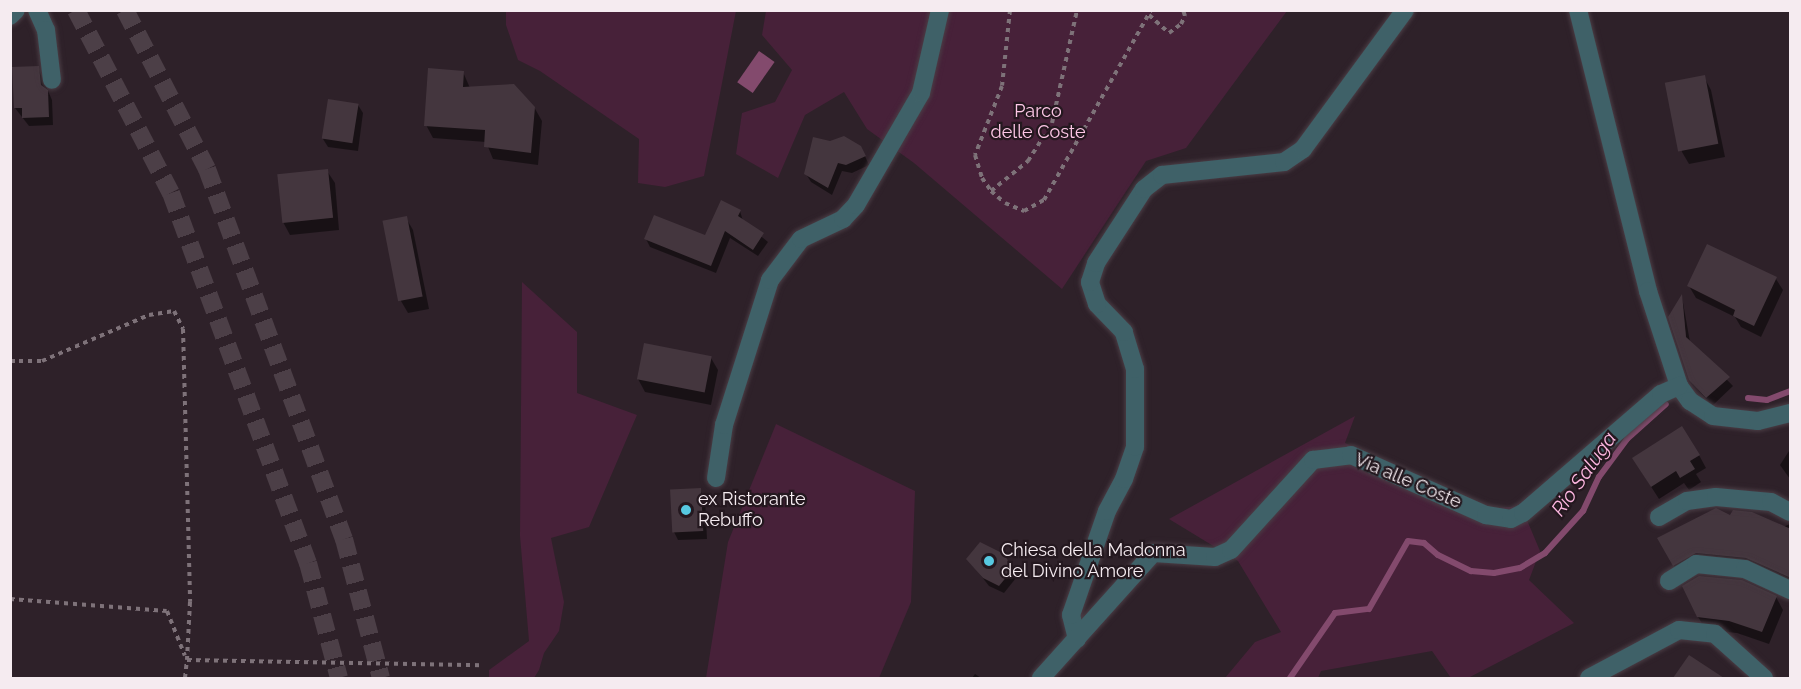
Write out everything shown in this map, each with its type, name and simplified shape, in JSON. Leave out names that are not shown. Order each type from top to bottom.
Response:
[{"type":"street","points":[[10,16],[16,10]]},
{"type":"street","points":[[37,10],[46,30],[52,80]]},
{"type":"street","points":[[716,478],[733,393],[770,280],[801,239],[843,219],[856,205],[921,93],[940,10]]},
{"type":"street","points":[[1077,639],[1071,615],[1107,511],[1124,479],[1135,447],[1135,369],[1124,332],[1097,304],[1090,282],[1096,263],[1144,189],[1161,175],[1284,162],[1303,149],[1405,10]]},
{"type":"street","points":[[1578,10],[1648,291],[1679,386],[1690,401],[1713,416],[1758,421],[1791,413]]},
{"type":"street","name":"Via alle Coste","points":[[1041,678],[1153,553],[1215,557],[1231,550],[1313,460],[1352,454],[1486,515],[1511,519],[1523,513],[1661,394],[1679,386]]},
{"type":"street","points":[[1659,517],[1687,501],[1716,497],[1771,502],[1791,512]]},
{"type":"street","points":[[1669,581],[1696,564],[1745,569],[1791,590]]},
{"type":"street","points":[[1589,678],[1679,630],[1715,633],[1764,678]]},
{"type":"path","points":[[1010,10],[1002,86],[975,155],[982,178],[991,191],[1005,203],[1024,211],[1044,200],[1150,13],[1169,33],[1181,24],[1183,10]]},
{"type":"path","points":[[991,191],[1028,161],[1052,123],[1077,10]]},
{"type":"path","points":[[10,361],[42,361],[148,315],[174,311],[183,329],[190,602],[185,678]]},
{"type":"path","points":[[10,599],[167,611],[187,660]]},
{"type":"path","points":[[187,660],[482,665]]},
{"type":"green space","points":[[506,11],[736,11],[704,176],[665,187],[638,183],[639,139],[540,71],[518,60],[506,25]]},
{"type":"green space","name":"Parco delle Coste","points":[[766,11],[1287,11],[1186,148],[1146,161],[1062,289],[914,163],[867,129],[844,92],[805,115],[778,178],[736,154],[742,113],[775,102],[792,70],[762,35]]},
{"type":"green space","points":[[522,282],[577,332],[577,393],[637,415],[589,527],[551,538],[564,602],[559,631],[544,653],[539,670],[534,678],[489,678],[489,670],[529,641],[520,536]]},
{"type":"green space","points":[[1355,416],[1345,443],[1486,509],[1521,506],[1540,551],[1529,580],[1574,623],[1468,678],[1451,678],[1432,651],[1321,671],[1318,678],[1225,678],[1255,642],[1281,632],[1238,561],[1169,519]]},
{"type":"green space","points":[[776,424],[915,491],[911,602],[879,678],[706,678],[728,542]]},
{"type":"shaded area","points":[[759,51],[775,62],[753,93],[737,82]]},
{"type":"building","points":[[39,66],[41,85],[48,90],[49,117],[22,118],[22,108],[14,108],[12,67]]},
{"type":"building","points":[[428,68],[464,71],[463,87],[514,84],[535,107],[531,153],[484,147],[485,130],[424,126]]},
{"type":"building","points":[[1705,75],[1718,144],[1678,152],[1665,83]]},
{"type":"building","points":[[328,99],[359,104],[352,143],[322,139]]},
{"type":"building","points":[[844,136],[861,146],[866,156],[846,165],[838,163],[828,188],[804,174],[813,137],[830,141]]},
{"type":"building","points":[[328,169],[333,218],[282,223],[277,174]]},
{"type":"building","points":[[721,200],[741,210],[738,216],[764,233],[753,250],[725,231],[711,266],[644,239],[654,215],[705,235]]},
{"type":"building","points":[[407,216],[423,296],[398,301],[382,221]]},
{"type":"building","points":[[1707,244],[1777,277],[1754,326],[1733,316],[1735,310],[1687,286]]},
{"type":"building","points":[[1682,294],[1686,337],[1730,377],[1706,398],[1689,380],[1668,317]]},
{"type":"building","points":[[644,343],[712,356],[705,392],[637,379]]},
{"type":"building","points":[[1682,426],[1700,455],[1690,461],[1695,469],[1680,478],[1676,471],[1651,487],[1632,458]]},
{"type":"building","name":"ex Ristorante Rebuffo","points":[[701,488],[703,531],[672,533],[670,490]]},
{"type":"building","points":[[1716,508],[1730,515],[1733,510],[1752,512],[1791,529],[1791,578],[1746,558],[1696,553],[1673,566],[1657,538]]},
{"type":"building","name":"Chiesa della Madonna del Divino Amore","points":[[980,542],[1004,554],[1013,569],[999,586],[983,578],[966,559]]},
{"type":"building","points":[[1699,576],[1742,580],[1777,596],[1762,632],[1729,621],[1697,617],[1682,586]]},
{"type":"building","points":[[1689,655],[1724,678],[1673,678]]},
{"type":"waterway","name":"Rio Saluga","points":[[1748,398],[1767,400],[1790,391]]},
{"type":"waterway","name":"Rio Saluga","points":[[1290,678],[1335,613],[1369,609],[1408,541],[1424,543],[1438,555],[1471,571],[1494,573],[1520,568],[1545,553],[1583,511],[1599,477],[1627,439],[1666,404]]},
{"type":"tunnel","points":[[76,10],[171,193],[308,563],[339,678]]},
{"type":"tunnel","points":[[125,10],[207,169],[344,539],[381,678]]},
{"type":"place","name":"ex Ristorante Rebuffo","points":[[686,510]]},
{"type":"place","name":"Chiesa della Madonna del Divino Amore","points":[[989,561]]}]
